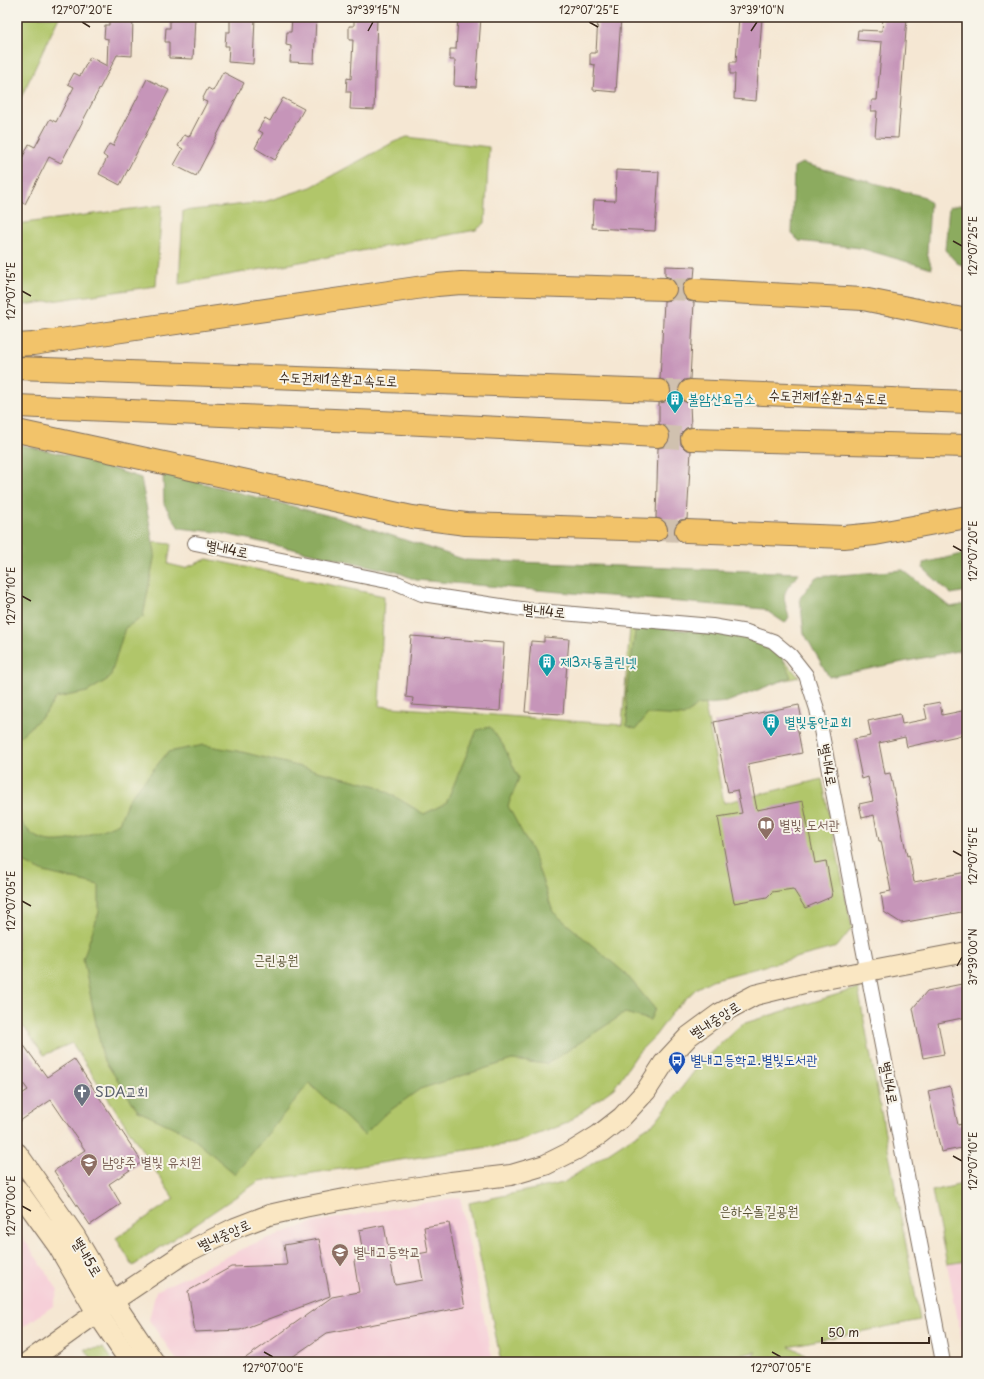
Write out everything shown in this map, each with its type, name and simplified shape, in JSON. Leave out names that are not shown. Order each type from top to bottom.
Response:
[{"type":"highway","points":[[17,345],[41,343],[437,284],[461,283],[665,289]]},
{"type":"highway","points":[[694,290],[863,299],[967,320]]},
{"type":"highway","name":"수도권제1순환고속도로","points":[[17,368],[659,391]]},
{"type":"highway","name":"수도권제1순환고속도로","points":[[690,391],[967,402]]},
{"type":"highway","points":[[17,406],[658,436]]},
{"type":"highway","points":[[17,431],[412,518],[466,524],[656,530]]},
{"type":"highway","points":[[692,438],[967,446]]},
{"type":"highway","points":[[686,531],[844,537],[875,534],[967,517]]},
{"type":"street","name":"별내4로","points":[[195,543],[397,583],[422,594],[528,610],[712,626],[747,632],[773,641],[791,656],[806,675],[817,709],[943,1362]]},
{"type":"street","name":"별내중앙로","points":[[28,1362],[113,1301],[183,1254],[235,1228],[270,1215],[355,1197],[451,1182],[510,1175],[551,1162],[599,1135],[617,1122],[646,1091],[664,1063],[689,1036],[719,1014],[755,995],[804,983],[967,952]]},
{"type":"street","name":"별내5로","points":[[17,1153],[75,1236],[113,1301],[154,1362]]},
{"type":"street","name":"별내5로","points":[[17,1189],[58,1246],[97,1313],[130,1362]]},
{"type":"shaded area","name":"별내고등학교","points":[[460,1197],[493,1362],[178,1362],[149,1320],[156,1291],[255,1243],[314,1222]]},
{"type":"shaded area","points":[[17,1229],[58,1290],[53,1306],[17,1331]]},
{"type":"shaded area","points":[[967,1261],[967,1362],[966,1362],[947,1264]]},
{"type":"green space","points":[[17,17],[59,17],[17,106]]},
{"type":"green space","points":[[407,137],[489,147],[485,223],[476,230],[179,284],[183,211],[264,202],[311,187],[394,142]]},
{"type":"green space","points":[[802,163],[925,197],[930,203],[927,253],[932,269],[860,248],[799,241],[792,234],[794,167]]},
{"type":"green space","points":[[162,205],[156,286],[17,306],[17,224]]},
{"type":"green space","points":[[960,205],[967,206],[967,267],[957,263],[945,250],[949,207]]},
{"type":"green space","points":[[17,444],[76,457],[141,478],[155,553],[143,617],[125,628],[110,678],[87,692],[56,698],[45,714],[17,739]]},
{"type":"green space","points":[[163,473],[338,518],[466,560],[799,573],[785,593],[784,597],[789,617],[785,623],[764,609],[416,580],[397,572],[216,532],[179,528],[164,504]]},
{"type":"green space","name":"근린공원","points":[[17,528],[171,544],[168,564],[185,568],[207,559],[384,596],[379,706],[622,725],[630,628],[729,637],[779,655],[799,677],[704,700],[724,803],[822,779],[852,928],[837,947],[712,980],[697,988],[674,1010],[655,1036],[638,1053],[614,1088],[565,1124],[515,1143],[259,1181],[133,1266],[116,1238],[174,1199],[72,1043],[44,1055],[24,1027],[17,1031]]},
{"type":"green space","points":[[967,553],[967,591],[951,594],[923,568],[923,563]]},
{"type":"green space","points":[[903,570],[950,607],[967,604],[967,649],[829,677],[804,633],[800,598],[816,577]]},
{"type":"green space","points":[[636,625],[751,637],[779,650],[791,677],[727,702],[698,705],[684,716],[648,714],[636,729],[627,726],[626,694]]},
{"type":"green space","points":[[490,727],[503,745],[519,778],[508,806],[533,853],[553,912],[626,974],[655,1009],[650,1020],[625,1013],[547,1064],[512,1060],[420,1089],[384,1115],[364,1135],[309,1083],[235,1174],[188,1134],[138,1111],[103,1058],[83,959],[99,912],[99,885],[44,872],[17,859],[17,816],[33,835],[42,839],[64,841],[99,831],[119,823],[128,800],[168,752],[204,745],[242,752],[377,786],[424,814],[446,803],[477,730]]},
{"type":"green space","name":"은하수돌길공원","points":[[858,988],[920,1320],[789,1346],[801,1352],[811,1362],[747,1362],[756,1352],[706,1362],[501,1362],[469,1203],[563,1183],[655,1122],[703,1060],[742,1024]]},
{"type":"green space","points":[[967,1183],[967,1261],[947,1264],[932,1191]]},
{"type":"green space","points":[[103,1348],[113,1362],[94,1362],[85,1349]]},
{"type":"building","points":[[109,17],[133,17],[132,56],[117,55],[61,163],[49,157],[25,204],[17,200],[17,169],[29,144],[35,147],[50,119],[56,122],[74,87],[68,84],[74,73],[80,76],[90,57],[107,66],[108,39],[104,38],[105,25],[109,25]]},
{"type":"building","points":[[170,17],[195,17],[193,59],[169,58],[169,42],[165,42],[166,28],[170,28]]},
{"type":"building","points":[[230,17],[255,17],[253,64],[228,62],[229,46],[225,46],[226,32],[230,32]]},
{"type":"building","points":[[292,17],[316,17],[314,63],[290,62],[291,46],[286,45],[287,32],[291,32]]},
{"type":"building","points":[[354,17],[377,17],[374,110],[350,109],[351,92],[346,92],[347,78],[351,79],[353,40],[349,40],[349,26],[354,26]]},
{"type":"building","points":[[458,17],[481,17],[476,87],[454,86],[455,60],[450,60],[450,49],[456,49]]},
{"type":"building","points":[[598,17],[621,17],[616,92],[593,90],[595,65],[590,64],[590,53],[596,53]]},
{"type":"building","points":[[739,17],[762,17],[756,101],[734,99],[735,74],[730,74],[730,62],[736,62]]},
{"type":"building","points":[[883,17],[907,17],[898,138],[875,137],[877,111],[871,111],[872,100],[877,100],[882,42],[857,40],[858,30],[882,31]]},
{"type":"building","points":[[223,72],[244,83],[196,176],[174,165],[183,149],[178,146],[184,135],[189,137],[207,102],[202,100],[208,88],[213,91]]},
{"type":"building","points":[[147,79],[169,90],[120,185],[99,174],[107,158],[103,155],[109,144],[113,146]]},
{"type":"building","points":[[283,98],[304,109],[275,160],[255,148],[263,133],[258,130],[265,118],[270,121]]},
{"type":"building","points":[[616,170],[659,172],[655,231],[592,228],[594,200],[615,201]]},
{"type":"building","name":"불암산요금소","points":[[665,266],[695,267],[694,278],[688,279],[683,284],[682,289],[683,296],[688,301],[694,302],[690,379],[684,380],[680,384],[678,390],[679,396],[683,401],[690,404],[691,427],[686,428],[682,432],[680,438],[681,445],[685,449],[691,451],[687,519],[680,520],[675,525],[674,531],[677,539],[664,539],[668,531],[667,524],[663,520],[656,518],[658,448],[664,447],[668,443],[670,436],[669,430],[665,426],[659,424],[659,403],[665,402],[669,398],[671,392],[670,385],[666,381],[660,379],[664,301],[671,300],[676,295],[677,290],[676,283],[671,278],[665,276]]},
{"type":"building","points":[[411,636],[504,643],[500,711],[412,705],[413,698],[406,697]]},
{"type":"building","name":"제3자동클린넷","points":[[544,637],[569,639],[563,714],[525,712],[531,641],[544,642]]},
{"type":"building","points":[[940,702],[942,715],[967,710],[967,734],[907,747],[905,737],[879,743],[885,774],[890,773],[907,856],[909,855],[914,882],[967,872],[967,911],[901,923],[884,912],[881,893],[891,891],[874,815],[862,818],[859,804],[873,801],[868,777],[862,779],[854,739],[871,736],[868,721],[900,714],[902,724],[927,719],[924,705]]},
{"type":"building","points":[[799,705],[802,720],[796,721],[802,753],[748,764],[757,810],[803,801],[815,863],[826,861],[832,892],[831,897],[805,908],[793,889],[772,892],[767,897],[734,903],[718,817],[742,813],[737,790],[728,792],[714,722]]},
{"type":"building","points":[[967,983],[967,1017],[938,1023],[944,1054],[923,1058],[913,1008],[927,991]]},
{"type":"building","points":[[17,1036],[47,1077],[74,1059],[142,1162],[109,1184],[121,1204],[90,1225],[54,1171],[85,1150],[51,1100],[17,1123],[17,1097],[28,1090],[17,1075]]},
{"type":"building","points":[[950,1086],[958,1125],[967,1123],[967,1147],[941,1152],[928,1091]]},
{"type":"building","name":"별내고등학교","points":[[449,1223],[465,1307],[327,1333],[285,1362],[240,1362],[332,1297],[359,1292],[354,1261],[364,1259],[359,1230],[384,1225],[395,1285],[423,1280],[418,1254],[428,1252],[424,1227]]},
{"type":"building","points":[[319,1239],[330,1296],[240,1330],[195,1332],[188,1291],[231,1267],[287,1265],[284,1245]]},
{"type":"tunnel","points":[[665,289],[694,290]]},
{"type":"tunnel","points":[[659,391],[690,391]]},
{"type":"tunnel","points":[[658,436],[692,439]]},
{"type":"tunnel","points":[[656,530],[686,531]]},
{"type":"place","name":"불암산요금소","points":[[675,414]]},
{"type":"place","name":"제3자동클린넷","points":[[547,677]]},
{"type":"place","name":"별빛동안교회","points":[[771,737]]},
{"type":"place","name":"별빛 도서관","points":[[766,840]]},
{"type":"place","name":"별내고등학교.별빛도서관","points":[[677,1075]]},
{"type":"place","name":"SDA교회","points":[[82,1107]]},
{"type":"place","name":"남양주 별빛 유치원","points":[[89,1177]]},
{"type":"place","name":"별내고등학교","points":[[340,1267]]}]
